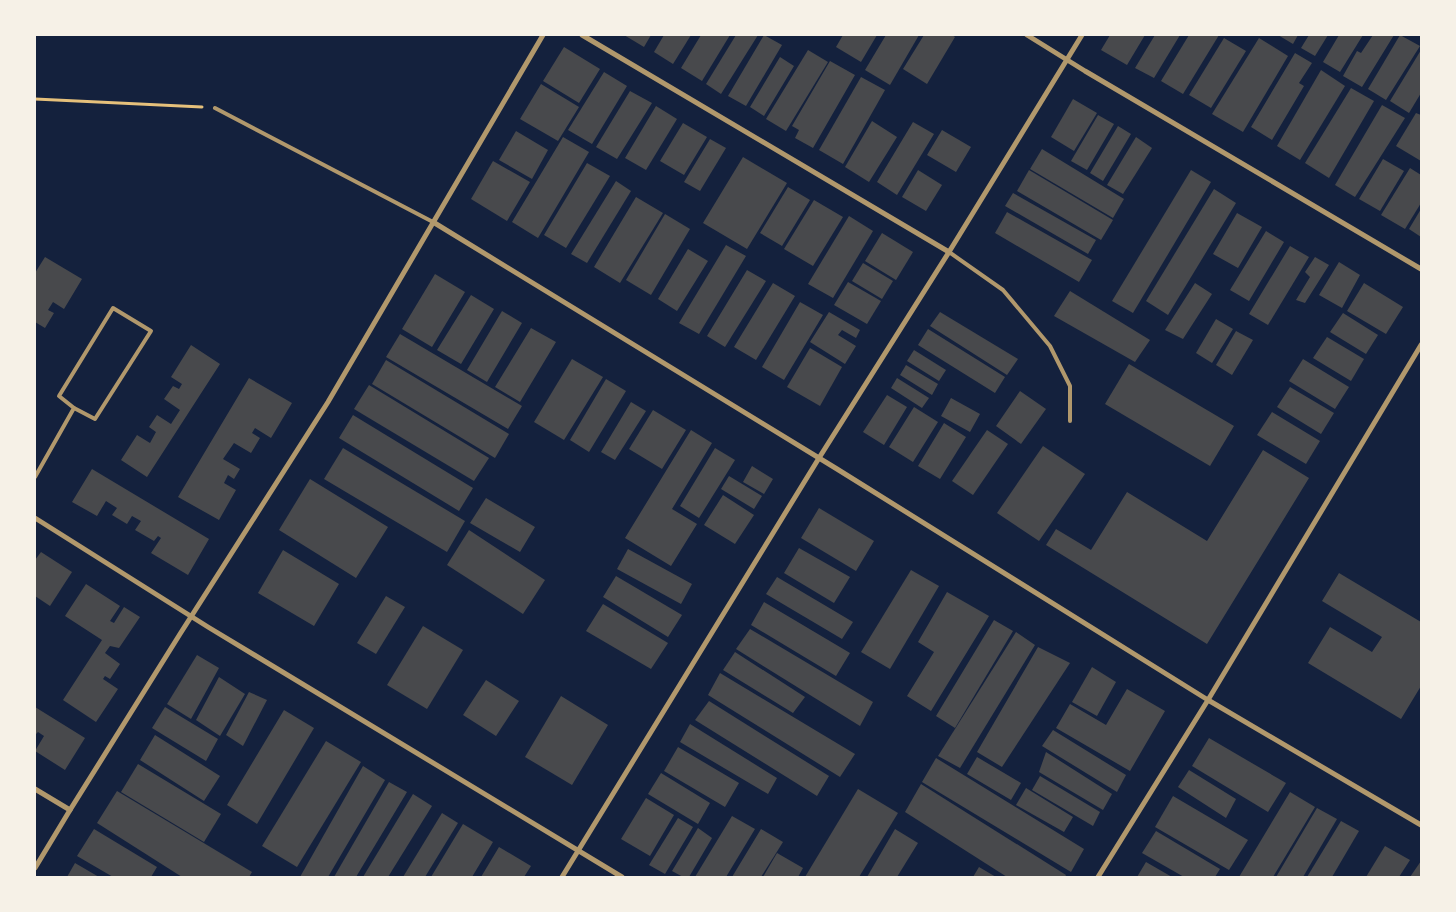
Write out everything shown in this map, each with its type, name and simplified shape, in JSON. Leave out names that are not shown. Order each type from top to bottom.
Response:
[{"type":"street","points":[[35,868],[191,616],[328,402],[543,35]]},
{"type":"street","points":[[582,35],[948,252]]},
{"type":"street","points":[[1027,35],[1421,269]]},
{"type":"street","points":[[562,877],[819,458],[1082,35]]},
{"type":"street","points":[[433,222],[819,458],[1208,700],[1421,825]]},
{"type":"street","points":[[1098,877],[1208,700],[1421,344]]},
{"type":"street","points":[[35,518],[191,616],[622,877]]},
{"type":"street","points":[[35,788],[70,810]]},
{"type":"lane","points":[[215,108],[433,222]]},
{"type":"lane","points":[[948,252],[1003,290],[1050,346],[1070,386],[1070,421]]},
{"type":"lane","points":[[113,308],[151,331],[95,419],[74,408],[59,396],[113,308]]},
{"type":"lane","points":[[35,476],[74,408]]},
{"type":"path","points":[[35,99],[215,108]]},
{"type":"building","points":[[624,35],[651,35],[644,47]]},
{"type":"building","points":[[664,35],[691,35],[673,64],[654,52]]},
{"type":"building","points":[[701,35],[730,35],[702,81],[681,68]]},
{"type":"building","points":[[736,35],[758,35],[721,94],[706,84]]},
{"type":"building","points":[[764,35],[782,45],[746,106],[728,96]]},
{"type":"building","points":[[843,35],[877,35],[861,62],[836,47]]},
{"type":"building","points":[[886,35],[919,35],[890,85],[865,70]]},
{"type":"building","points":[[924,35],[952,35],[955,37],[927,84],[903,69]]},
{"type":"building","points":[[1110,35],[1145,35],[1127,65],[1101,50]]},
{"type":"building","points":[[1155,35],[1180,35],[1154,78],[1135,68]]},
{"type":"building","points":[[1189,35],[1219,35],[1183,94],[1161,81]]},
{"type":"building","points":[[1278,35],[1298,35],[1293,44]]},
{"type":"building","points":[[1309,35],[1328,35],[1315,56],[1301,48]]},
{"type":"building","points":[[1339,35],[1363,35],[1340,72],[1323,62]]},
{"type":"building","points":[[1373,35],[1394,35],[1362,87],[1343,76],[1357,51],[1361,53]]},
{"type":"building","points":[[1400,35],[1420,46],[1386,100],[1368,89]]},
{"type":"building","points":[[1224,38],[1246,51],[1211,108],[1189,95]]},
{"type":"building","points":[[1259,38],[1288,56],[1243,132],[1212,114]]},
{"type":"building","points":[[564,47],[600,69],[579,103],[543,81]]},
{"type":"building","points":[[808,50],[828,62],[786,131],[766,119]]},
{"type":"building","points":[[1421,50],[1421,93],[1409,113],[1390,101]]},
{"type":"building","points":[[1295,53],[1312,63],[1299,83],[1304,86],[1272,140],[1251,127]]},
{"type":"building","points":[[780,57],[794,66],[764,116],[750,107]]},
{"type":"building","points":[[830,61],[855,75],[813,148],[795,138],[799,130],[792,126]]},
{"type":"building","points":[[1321,70],[1345,86],[1300,160],[1277,146]]},
{"type":"building","points":[[604,72],[627,86],[592,144],[568,130]]},
{"type":"building","points":[[861,77],[885,90],[843,164],[819,150]]},
{"type":"building","points":[[541,84],[579,107],[558,141],[520,119]]},
{"type":"building","points":[[1351,88],[1374,101],[1329,178],[1305,163]]},
{"type":"building","points":[[630,91],[652,103],[617,159],[596,147]]},
{"type":"building","points":[[1073,99],[1097,113],[1074,151],[1051,137]]},
{"type":"building","points":[[1382,105],[1405,118],[1355,197],[1335,185]]},
{"type":"building","points":[[656,106],[677,119],[646,170],[625,158]]},
{"type":"building","points":[[1416,113],[1421,115],[1421,161],[1396,146]]},
{"type":"building","points":[[1098,115],[1114,124],[1087,170],[1071,161]]},
{"type":"building","points":[[872,121],[897,137],[869,182],[845,167]]},
{"type":"building","points":[[913,122],[934,134],[897,195],[877,182]]},
{"type":"building","points":[[683,123],[707,137],[684,175],[660,161]]},
{"type":"building","points":[[1118,126],[1131,134],[1103,181],[1090,173]]},
{"type":"building","points":[[942,130],[971,147],[956,172],[927,155]]},
{"type":"building","points":[[516,131],[548,150],[532,179],[499,160]]},
{"type":"building","points":[[563,137],[589,152],[538,238],[512,222]]},
{"type":"building","points":[[1136,137],[1152,148],[1123,194],[1107,185]]},
{"type":"building","points":[[710,139],[726,148],[700,191],[684,182]]},
{"type":"building","points":[[1042,149],[1124,199],[1113,218],[1030,169]]},
{"type":"building","points":[[743,157],[787,183],[747,249],[703,223]]},
{"type":"building","points":[[1383,159],[1404,171],[1380,211],[1359,199]]},
{"type":"building","points":[[493,161],[530,182],[507,221],[471,199]]},
{"type":"building","points":[[587,163],[610,176],[566,248],[544,235]]},
{"type":"building","points":[[1410,168],[1421,175],[1421,203],[1405,229],[1381,215]]},
{"type":"building","points":[[918,170],[942,185],[926,211],[902,197]]},
{"type":"building","points":[[1029,170],[1113,220],[1101,240],[1017,191]]},
{"type":"building","points":[[1191,170],[1211,182],[1133,313],[1112,301]]},
{"type":"building","points":[[616,181],[631,191],[587,263],[571,254]]},
{"type":"building","points":[[788,187],[810,200],[782,246],[760,233]]},
{"type":"building","points":[[1214,189],[1236,203],[1168,315],[1146,301]]},
{"type":"building","points":[[1013,193],[1096,240],[1088,254],[1005,206]]},
{"type":"building","points":[[636,197],[663,213],[620,283],[594,267]]},
{"type":"building","points":[[814,200],[843,217],[813,266],[784,249]]},
{"type":"building","points":[[1421,209],[1421,237],[1409,229]]},
{"type":"building","points":[[1007,212],[1092,260],[1079,282],[995,233]]},
{"type":"building","points":[[1237,213],[1262,227],[1238,268],[1213,254]]},
{"type":"building","points":[[665,214],[690,229],[651,295],[626,280]]},
{"type":"building","points":[[849,216],[873,231],[833,298],[808,284]]},
{"type":"building","points":[[1266,231],[1284,242],[1249,301],[1230,290]]},
{"type":"building","points":[[882,233],[913,252],[896,280],[865,261]]},
{"type":"building","points":[[726,245],[746,256],[699,334],[679,323]]},
{"type":"building","points":[[1290,246],[1309,257],[1268,325],[1249,314]]},
{"type":"building","points":[[688,249],[708,261],[677,311],[658,299]]},
{"type":"building","points":[[45,257],[82,279],[64,309],[53,302],[48,310],[54,313],[45,328],[35,322],[35,273]]},
{"type":"building","points":[[1315,257],[1329,265],[1305,303],[1296,300],[1310,277],[1305,272]]},
{"type":"building","points":[[1339,262],[1360,275],[1342,308],[1319,295]]},
{"type":"building","points":[[863,263],[893,281],[882,299],[852,281]]},
{"type":"building","points":[[747,270],[766,281],[725,347],[707,336]]},
{"type":"building","points":[[435,274],[465,292],[432,347],[402,329]]},
{"type":"building","points":[[848,282],[881,301],[867,324],[834,305]]},
{"type":"building","points":[[773,283],[795,296],[756,360],[734,347]]},
{"type":"building","points":[[1195,283],[1212,294],[1183,339],[1165,330]]},
{"type":"building","points":[[1364,283],[1403,307],[1386,334],[1347,311]]},
{"type":"building","points":[[1070,291],[1150,340],[1135,362],[1054,316]]},
{"type":"building","points":[[471,295],[494,309],[461,364],[437,350]]},
{"type":"building","points":[[800,302],[823,315],[784,380],[762,367]]},
{"type":"building","points":[[502,311],[522,323],[487,382],[467,370]]},
{"type":"building","points":[[829,312],[860,330],[856,338],[842,330],[838,335],[856,346],[845,364],[810,342]]},
{"type":"building","points":[[940,312],[1018,359],[1007,375],[930,326]]},
{"type":"building","points":[[1343,313],[1378,335],[1366,354],[1330,332]]},
{"type":"building","points":[[1216,319],[1233,329],[1212,363],[1196,353]]},
{"type":"building","points":[[531,328],[556,342],[520,402],[495,387]]},
{"type":"building","points":[[928,329],[1005,377],[995,393],[918,345]]},
{"type":"building","points":[[1236,331],[1253,340],[1232,375],[1216,365]]},
{"type":"building","points":[[400,334],[522,406],[508,429],[386,357]]},
{"type":"building","points":[[1327,337],[1364,359],[1351,381],[1313,358]]},
{"type":"building","points":[[191,345],[220,364],[147,477],[121,460],[137,435],[150,443],[156,432],[149,427],[157,415],[171,424],[180,410],[164,399],[173,386],[179,389],[182,384],[171,377]]},
{"type":"building","points":[[810,348],[842,367],[820,406],[787,387]]},
{"type":"building","points":[[914,350],[946,370],[939,381],[907,361]]},
{"type":"building","points":[[572,359],[603,377],[564,440],[534,422]]},
{"type":"building","points":[[1303,359],[1349,387],[1335,409],[1289,381]]},
{"type":"building","points":[[386,360],[509,434],[495,458],[372,384]]},
{"type":"building","points":[[1129,364],[1234,426],[1210,466],[1105,404]]},
{"type":"building","points":[[906,365],[938,384],[932,395],[900,375]]},
{"type":"building","points":[[249,378],[292,403],[271,438],[255,428],[252,433],[260,438],[251,453],[234,443],[223,459],[240,469],[234,479],[228,475],[224,483],[236,490],[219,520],[178,497]]},
{"type":"building","points":[[897,378],[929,398],[922,408],[891,388]]},
{"type":"building","points":[[606,379],[626,391],[589,452],[570,440]]},
{"type":"building","points":[[369,385],[489,458],[474,481],[354,409]]},
{"type":"building","points":[[1290,387],[1334,413],[1321,434],[1277,407]]},
{"type":"building","points":[[1020,391],[1046,409],[1021,444],[996,426]]},
{"type":"building","points":[[887,395],[907,407],[884,445],[863,432]]},
{"type":"building","points":[[951,398],[980,414],[970,432],[941,416]]},
{"type":"building","points":[[631,402],[646,411],[615,460],[601,452]]},
{"type":"building","points":[[914,407],[938,422],[913,462],[889,447]]},
{"type":"building","points":[[653,410],[686,430],[662,469],[629,449]]},
{"type":"building","points":[[1272,412],[1320,441],[1306,464],[1257,435]]},
{"type":"building","points":[[353,415],[473,488],[459,511],[339,438]]},
{"type":"building","points":[[944,423],[966,437],[940,479],[918,466]]},
{"type":"building","points":[[691,430],[712,443],[672,509],[697,524],[671,566],[625,538]]},
{"type":"building","points":[[987,430],[1008,444],[973,495],[952,481]]},
{"type":"building","points":[[1043,446],[1085,474],[1039,541],[997,513]]},
{"type":"building","points":[[343,448],[465,521],[447,552],[324,479]]},
{"type":"building","points":[[715,448],[735,460],[699,518],[680,506]]},
{"type":"building","points":[[1263,450],[1309,478],[1207,644],[1046,545],[1056,529],[1091,550],[1127,492],[1207,541]]},
{"type":"building","points":[[752,466],[773,479],[764,494],[743,482]]},
{"type":"building","points":[[92,469],[209,539],[188,575],[151,553],[161,538],[158,536],[154,541],[135,530],[141,521],[132,516],[127,524],[112,515],[117,508],[106,501],[97,516],[72,502]]},
{"type":"building","points":[[729,476],[762,496],[754,509],[721,489]]},
{"type":"building","points":[[310,479],[388,527],[356,578],[279,530]]},
{"type":"building","points":[[723,495],[754,515],[735,544],[704,525]]},
{"type":"building","points":[[486,498],[535,527],[520,552],[470,523]]},
{"type":"building","points":[[819,508],[874,541],[856,571],[801,538]]},
{"type":"building","points":[[469,530],[545,580],[523,614],[447,565]]},
{"type":"building","points":[[799,548],[850,577],[834,603],[784,573]]},
{"type":"building","points":[[628,549],[692,584],[681,604],[617,569]]},
{"type":"building","points":[[283,550],[339,584],[314,626],[258,593]]},
{"type":"building","points":[[41,552],[72,572],[50,606],[35,596],[35,560]]},
{"type":"building","points":[[911,570],[939,586],[890,669],[861,652]]},
{"type":"building","points":[[1339,573],[1421,622],[1421,686],[1401,719],[1308,663],[1330,627],[1372,652],[1382,637],[1322,601]]},
{"type":"building","points":[[616,576],[682,615],[668,637],[603,597]]},
{"type":"building","points":[[777,577],[853,622],[842,639],[766,594]]},
{"type":"building","points":[[86,584],[120,606],[110,621],[114,623],[124,607],[140,617],[119,648],[110,646],[105,653],[120,664],[110,679],[105,676],[103,679],[118,689],[96,722],[63,700],[102,640],[65,616]]},
{"type":"building","points":[[947,592],[989,616],[931,711],[907,696],[934,652],[918,642]]},
{"type":"building","points":[[386,596],[405,607],[376,654],[357,643]]},
{"type":"building","points":[[764,602],[850,653],[836,676],[751,625]]},
{"type":"building","points":[[603,604],[668,643],[651,669],[586,631]]},
{"type":"building","points":[[994,620],[1013,631],[955,728],[936,716]]},
{"type":"building","points":[[423,626],[463,650],[427,709],[387,685]]},
{"type":"building","points":[[750,629],[873,702],[860,726],[736,649]]},
{"type":"building","points":[[1016,632],[1035,645],[960,768],[938,756]]},
{"type":"building","points":[[1038,647],[1070,663],[1002,767],[977,752]]},
{"type":"building","points":[[735,652],[805,697],[793,713],[723,670]]},
{"type":"building","points":[[197,655],[219,668],[191,719],[167,704]]},
{"type":"building","points":[[1092,667],[1116,682],[1097,716],[1072,702]]},
{"type":"building","points":[[720,673],[855,754],[840,777],[708,695]]},
{"type":"building","points":[[219,677],[245,694],[220,736],[196,720]]},
{"type":"building","points":[[486,680],[519,701],[496,736],[463,715]]},
{"type":"building","points":[[1127,689],[1165,711],[1130,771],[1056,728],[1070,704],[1106,725]]},
{"type":"building","points":[[249,692],[267,700],[243,746],[226,735]]},
{"type":"building","points":[[561,696],[608,725],[572,785],[525,757]]},
{"type":"building","points":[[709,701],[829,776],[817,796],[695,720]]},
{"type":"building","points":[[35,707],[85,738],[65,770],[35,751],[44,736],[38,732],[35,735]]},
{"type":"building","points":[[165,707],[218,739],[206,761],[152,728]]},
{"type":"building","points":[[284,710],[314,728],[257,824],[227,805]]},
{"type":"building","points":[[690,724],[777,778],[768,794],[680,742]]},
{"type":"building","points":[[1053,730],[1126,775],[1117,792],[1042,746]]},
{"type":"building","points":[[155,735],[220,776],[204,801],[140,760]]},
{"type":"building","points":[[1209,738],[1286,783],[1268,812],[1192,766]]},
{"type":"building","points":[[326,741],[361,762],[297,867],[262,846]]},
{"type":"building","points":[[678,747],[739,783],[725,807],[664,771]]},
{"type":"building","points":[[1046,752],[1112,794],[1103,810],[1039,772]]},
{"type":"building","points":[[977,757],[1021,783],[1011,800],[967,774]]},
{"type":"building","points":[[936,758],[1084,849],[1071,872],[922,782]]},
{"type":"building","points":[[138,764],[221,814],[204,842],[121,792]]},
{"type":"building","points":[[363,766],[385,780],[328,877],[300,877]]},
{"type":"building","points":[[1189,770],[1236,799],[1226,818],[1178,787]]},
{"type":"building","points":[[661,773],[710,803],[698,824],[648,794]]},
{"type":"building","points":[[1040,776],[1100,812],[1093,826],[1032,790]]},
{"type":"building","points":[[389,782],[407,792],[356,877],[334,877]]},
{"type":"building","points":[[921,784],[1066,875],[1065,877],[1007,877],[905,812]]},
{"type":"building","points":[[1026,788],[1073,817],[1064,832],[1016,805]]},
{"type":"building","points":[[858,789],[898,813],[859,877],[805,877]]},
{"type":"building","points":[[117,791],[252,872],[249,877],[182,877],[97,823]]},
{"type":"building","points":[[1290,792],[1315,807],[1273,877],[1239,877]]},
{"type":"building","points":[[413,794],[432,806],[388,877],[363,877]]},
{"type":"building","points":[[1173,796],[1248,840],[1229,870],[1155,827]]},
{"type":"building","points":[[646,798],[674,815],[650,856],[621,839]]},
{"type":"building","points":[[1317,808],[1337,819],[1303,877],[1276,877]]},
{"type":"building","points":[[442,813],[458,823],[425,877],[403,877]]},
{"type":"building","points":[[732,816],[755,829],[726,877],[695,877]]},
{"type":"building","points":[[678,818],[693,827],[665,874],[649,865]]},
{"type":"building","points":[[1341,821],[1359,831],[1332,877],[1307,877]]},
{"type":"building","points":[[463,824],[493,842],[472,877],[431,877]]},
{"type":"building","points":[[698,828],[712,838],[689,877],[683,877],[672,871]]},
{"type":"building","points":[[94,829],[157,867],[151,877],[113,877],[77,856]]},
{"type":"building","points":[[761,829],[783,842],[761,877],[732,877]]},
{"type":"building","points":[[895,829],[918,843],[897,877],[867,877]]},
{"type":"building","points":[[1156,831],[1220,869],[1215,877],[1184,877],[1142,853]]},
{"type":"building","points":[[1385,846],[1410,860],[1399,877],[1366,877]]},
{"type":"building","points":[[499,847],[531,866],[524,877],[481,877]]},
{"type":"building","points":[[777,853],[803,868],[798,877],[763,877]]},
{"type":"building","points":[[1421,861],[1421,877],[1410,877]]},
{"type":"building","points":[[1146,862],[1172,877],[1137,877]]},
{"type":"building","points":[[75,863],[99,877],[67,877]]},
{"type":"building","points":[[979,867],[996,877],[973,877]]}]
